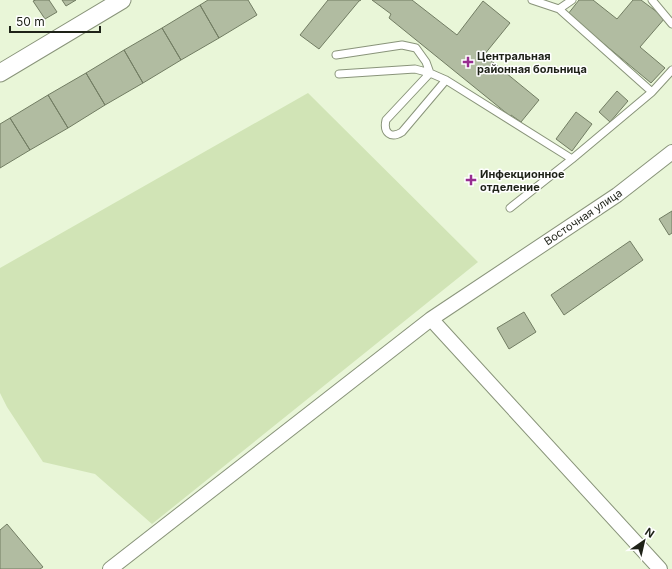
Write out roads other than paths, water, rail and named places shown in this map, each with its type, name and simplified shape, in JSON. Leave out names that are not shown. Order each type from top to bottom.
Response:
[{"type":"street","points":[[0,73],[122,0]]},
{"type":"street","name":"Восточная улица","points":[[110,569],[431,319],[617,195],[672,152]]},
{"type":"street","points":[[431,319],[660,569]]},
{"type":"lane","points":[[532,0],[559,10],[652,92]]},
{"type":"lane","points":[[559,10],[572,0]]},
{"type":"lane","points":[[652,0],[672,24]]},
{"type":"lane","points":[[336,55],[402,45],[416,48],[426,62],[430,73]]},
{"type":"lane","points":[[339,74],[415,69],[430,73],[446,80],[572,159]]},
{"type":"lane","points":[[510,208],[572,159],[652,92],[672,70]]},
{"type":"lane","points":[[430,73],[386,120],[385,126],[387,132],[391,135],[396,136],[402,132],[446,80]]},
{"type":"place","name":"Центральная районная больница","points":[[468,62]]},
{"type":"place","name":"Инфекционное отделение","points":[[471,180]]}]
